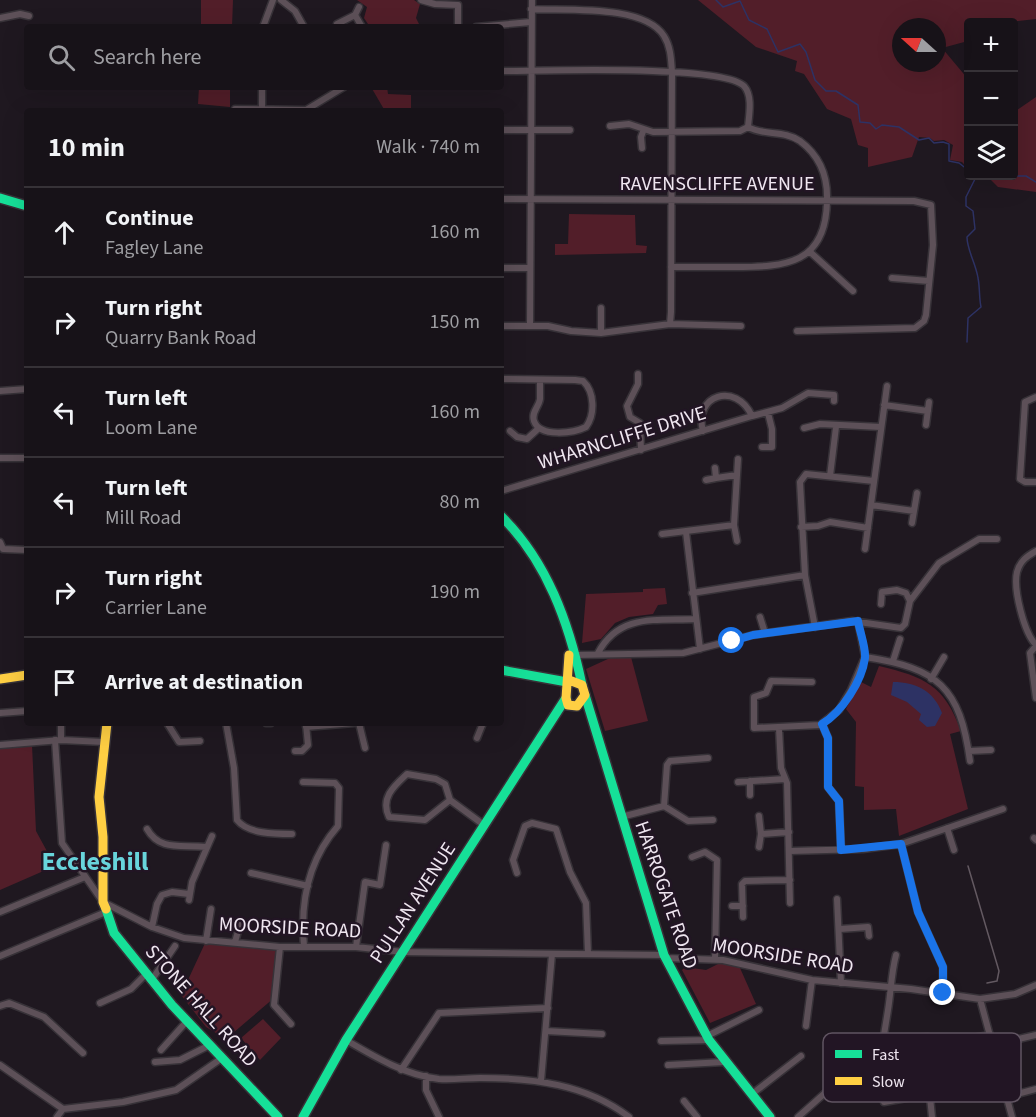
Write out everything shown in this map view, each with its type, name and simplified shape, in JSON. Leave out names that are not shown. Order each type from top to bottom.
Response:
[{"type":"main road","points":[[0,198],[24,205]]},
{"type":"main road","points":[[504,522],[544,573],[556,599],[569,637],[567,645],[584,690],[580,704],[568,700]]},
{"type":"main road","points":[[568,700],[568,681],[574,660]]},
{"type":"main road","points":[[504,672],[568,681],[584,690]]},
{"type":"main road","points":[[0,679],[24,675]]},
{"type":"main road","points":[[555,681],[568,700],[586,715],[594,730]]},
{"type":"main road","name":"HARROGATE ROAD","points":[[584,690],[620,817],[664,956],[708,1038],[724,1062],[770,1117]]},
{"type":"main road","name":"PULLAN AVENUE","points":[[303,1117],[346,1040],[484,825],[568,700]]},
{"type":"main road","name":"STONE HALL ROAD","points":[[107,726],[99,797],[103,837],[104,902],[114,933],[148,978],[275,1117]]},
{"type":"street","points":[[264,24],[273,0]]},
{"type":"street","points":[[280,0],[295,11],[302,24]]},
{"type":"street","points":[[421,0],[435,4],[459,2],[458,24]]},
{"type":"street","points":[[530,326],[532,0]]},
{"type":"street","points":[[337,24],[355,15],[359,7]]},
{"type":"street","points":[[531,9],[631,14],[646,20],[664,34],[668,44],[672,72],[670,324]]},
{"type":"street","points":[[0,18],[20,14],[29,16]]},
{"type":"street","points":[[355,15],[360,24]]},
{"type":"street","points":[[504,24],[531,22]]},
{"type":"street","points":[[504,71],[672,72],[694,73],[737,81],[746,88],[749,96],[748,127]]},
{"type":"street","points":[[262,90],[262,108]]},
{"type":"street","points":[[309,108],[339,90]]},
{"type":"street","points":[[610,126],[628,124],[644,129],[672,132],[740,131],[748,127]]},
{"type":"street","points":[[671,267],[774,267],[791,263],[809,251],[822,231],[827,201],[821,165],[812,150],[798,139],[779,132],[756,131],[748,127]]},
{"type":"street","points":[[642,148],[641,140],[644,129]]},
{"type":"street","points":[[504,130],[570,130]]},
{"type":"street","name":"RAVENSCLIFFE AVENUE","points":[[504,199],[924,201],[931,205],[933,245],[929,281]]},
{"type":"street","points":[[809,251],[853,291]]},
{"type":"street","points":[[504,268],[530,268]]},
{"type":"street","points":[[797,331],[915,327],[924,321],[926,315],[929,281],[892,278]]},
{"type":"street","points":[[601,308],[601,333]]},
{"type":"street","points":[[504,326],[530,326],[601,333],[670,324],[741,326]]},
{"type":"street","points":[[638,374],[638,384],[627,406],[630,417],[640,423],[641,450]]},
{"type":"street","points":[[504,379],[583,381],[591,392],[591,412],[586,428],[576,432],[548,431],[539,428],[534,421],[534,411],[540,401],[540,380]]},
{"type":"street","points":[[865,549],[887,386]]},
{"type":"street","points":[[0,391],[24,389]]},
{"type":"street","name":"WHARNCLIFFE DRIVE","points":[[504,489],[768,413],[808,393],[834,394],[834,401]]},
{"type":"street","points":[[703,431],[702,412],[708,402],[721,396],[735,397],[742,401],[752,416]]},
{"type":"street","points":[[1036,397],[1025,402],[1020,479],[1024,482],[1036,482]]},
{"type":"street","points":[[926,425],[929,402]]},
{"type":"street","points":[[884,405],[928,411]]},
{"type":"street","points":[[762,447],[772,447],[772,429],[768,413]]},
{"type":"street","points":[[804,428],[820,424],[836,427],[881,427]]},
{"type":"street","points":[[830,476],[836,427]]},
{"type":"street","points":[[510,431],[517,437],[527,439],[539,428]]},
{"type":"street","points":[[2,458],[24,458]]},
{"type":"street","points":[[737,541],[734,525],[738,459]]},
{"type":"street","points":[[715,468],[716,478]]},
{"type":"street","points":[[815,627],[805,575],[801,527],[801,482],[806,474],[874,481]]},
{"type":"street","points":[[706,480],[737,475]]},
{"type":"street","points":[[912,523],[917,493]]},
{"type":"street","points":[[871,505],[914,511]]},
{"type":"street","points":[[801,527],[818,526],[830,522],[868,528]]},
{"type":"street","points":[[662,534],[734,525]]},
{"type":"street","points":[[686,532],[700,649]]},
{"type":"street","points":[[574,660],[594,653],[667,655],[765,633],[858,621],[901,628],[905,624],[910,601],[939,563],[979,539],[998,539]]},
{"type":"street","points":[[0,542],[3,549],[24,550]]},
{"type":"street","points":[[1036,551],[1026,556],[1017,574],[1023,627],[1036,645],[1030,653],[1036,698]]},
{"type":"street","points":[[692,593],[805,575]]},
{"type":"street","points":[[881,604],[882,591],[897,590],[906,593],[910,601]]},
{"type":"street","points":[[760,617],[765,633]]},
{"type":"street","points":[[594,653],[621,626],[639,622],[696,619]]},
{"type":"street","points":[[812,682],[771,681],[766,693],[754,697],[754,728],[822,724],[839,710],[851,690],[865,657],[858,621]]},
{"type":"street","points":[[893,661],[900,639]]},
{"type":"street","points":[[865,657],[893,661],[914,668],[955,700],[966,731],[970,761]]},
{"type":"street","points":[[931,679],[944,657]]},
{"type":"street","points":[[0,713],[24,711]]},
{"type":"street","points":[[822,724],[828,738],[828,787],[839,801],[841,850]]},
{"type":"street","points":[[60,726],[58,740],[62,843],[104,902]]},
{"type":"street","points":[[169,726],[179,742],[200,741]]},
{"type":"street","points":[[227,726],[234,768],[237,820],[243,826],[266,833],[292,834]]},
{"type":"street","points":[[295,751],[302,751],[308,745],[306,726]]},
{"type":"street","points":[[360,726],[365,748]]},
{"type":"street","points":[[477,738],[482,726]]},
{"type":"street","points":[[779,728],[781,768],[786,779],[790,903]]},
{"type":"street","points":[[0,745],[58,740],[104,742]]},
{"type":"street","points":[[969,751],[991,750]]},
{"type":"street","points":[[664,806],[666,765],[670,761],[708,758]]},
{"type":"street","points":[[450,800],[425,820],[395,819],[389,817],[386,811],[389,792],[407,774],[436,779],[445,784],[450,800],[484,825]]},
{"type":"street","points":[[738,782],[786,779]]},
{"type":"street","points":[[750,781],[750,795]]},
{"type":"street","points":[[303,782],[335,783],[339,788],[338,826],[324,843],[310,872],[302,920],[304,946]]},
{"type":"street","points":[[620,817],[664,806],[688,821],[713,820]]},
{"type":"street","points":[[790,851],[841,850],[901,844],[1003,809]]},
{"type":"street","points":[[759,816],[759,847]]},
{"type":"street","points":[[517,873],[513,860],[525,826],[532,823],[556,829],[570,872],[586,903],[588,954]]},
{"type":"street","points":[[947,828],[954,850]]},
{"type":"street","points":[[147,829],[154,840],[172,847],[188,845],[206,847]]},
{"type":"street","points":[[760,834],[789,832]]},
{"type":"street","points":[[152,927],[157,904],[162,895],[172,892],[189,897],[212,836]]},
{"type":"street","points":[[901,844],[918,912],[943,967],[943,993]]},
{"type":"street","points":[[356,947],[365,882],[380,885],[386,845]]},
{"type":"street","points":[[692,857],[705,852],[717,860],[715,959]]},
{"type":"street","points":[[251,873],[308,886]]},
{"type":"street","points":[[0,912],[85,877]]},
{"type":"street","points":[[743,917],[742,884],[744,881],[790,880]]},
{"type":"street","points":[[837,899],[841,983]]},
{"type":"street","name":"MOORSIDE ROAD","points":[[104,902],[152,927],[184,938],[206,941],[280,947],[356,947],[403,952],[588,954],[715,959],[812,980],[981,999],[1006,996],[1036,985]]},
{"type":"street","points":[[732,906],[743,906]]},
{"type":"street","points":[[206,941],[211,909]]},
{"type":"street","points":[[0,956],[106,912]]},
{"type":"street","points":[[235,942],[240,924]]},
{"type":"street","points":[[840,929],[868,927],[869,936]]},
{"type":"street","points":[[100,1003],[148,978],[175,946]]},
{"type":"street","points":[[280,947],[274,1005],[291,1024]]},
{"type":"street","points":[[541,1081],[552,954]]},
{"type":"street","points":[[884,1033],[896,955]]},
{"type":"street","points":[[807,1026],[812,980]]},
{"type":"street","points":[[981,999],[990,1033]]},
{"type":"street","points":[[0,1006],[9,1003],[44,1017],[83,1053]]},
{"type":"street","points":[[401,1070],[439,1013],[548,1008]]},
{"type":"street","points":[[661,1041],[708,1038],[759,1010]]},
{"type":"street","points":[[161,1050],[187,1022]]},
{"type":"street","points":[[546,1031],[602,1034]]},
{"type":"street","points":[[1021,1038],[1036,1035]]},
{"type":"street","points":[[346,1040],[401,1070],[439,1079],[523,1078],[541,1081],[594,1096],[627,1116]]},
{"type":"street","points":[[155,1062],[180,1060],[210,1045]]},
{"type":"street","points":[[751,1095],[801,1056]]},
{"type":"street","points":[[0,1065],[63,1109],[123,1102],[176,1090],[222,1058]]},
{"type":"street","points":[[668,1065],[724,1062]]},
{"type":"street","points":[[426,1076],[426,1090],[439,1117]]},
{"type":"street","points":[[1021,1091],[1036,1089]]},
{"type":"street","points":[[798,1117],[823,1094]]},
{"type":"street","points":[[684,1101],[698,1117]]},
{"type":"street","points":[[930,1102],[932,1117]]},
{"type":"street","points":[[1007,1102],[1012,1117]]},
{"type":"street","points":[[57,1117],[63,1109]]},
{"type":"shaded area","points":[[201,0],[233,0],[232,24],[201,24]]},
{"type":"shaded area","points":[[357,0],[414,0],[420,4],[416,18],[419,24],[368,24],[364,18],[367,7]]},
{"type":"shaded area","points":[[698,0],[1036,0],[1036,19],[1018,21],[1018,18],[964,18],[964,42],[946,47],[946,18],[892,18],[892,72],[946,72],[946,53],[964,74],[964,164],[950,160],[953,145],[944,140],[934,141],[930,138],[919,137],[912,157],[868,167],[868,148],[858,145],[851,119],[827,109],[804,74],[795,71],[797,61],[756,47]]},
{"type":"shaded area","points":[[199,90],[230,90],[230,107],[198,104]]},
{"type":"shaded area","points":[[373,90],[387,90],[388,94],[411,95],[411,108],[383,108]]},
{"type":"shaded area","points":[[1036,97],[1036,192],[998,187],[991,180],[1018,180],[1018,109]]},
{"type":"shaded area","points":[[569,214],[635,215],[636,245],[647,246],[646,253],[555,255],[555,244],[568,244]]},
{"type":"shaded area","points":[[665,588],[667,604],[658,605],[653,614],[629,617],[615,623],[601,639],[582,643],[586,594],[643,592],[643,589]]},
{"type":"shaded area","points":[[631,657],[648,721],[605,731],[586,669],[610,658]]},
{"type":"shaded area","points":[[879,666],[909,674],[931,685],[947,703],[961,731],[950,734],[968,809],[899,836],[896,809],[864,810],[864,787],[855,786],[856,722],[846,709],[859,681],[871,687]]},
{"type":"shaded area","points":[[32,745],[36,831],[55,866],[0,890],[0,749]]},
{"type":"shaded area","points":[[206,941],[280,947],[274,998],[226,1039],[206,1027],[181,995]]},
{"type":"shaded area","points":[[720,963],[740,968],[756,1004],[710,1023],[682,970],[685,967],[706,970]]},
{"type":"shaded area","points":[[263,1019],[281,1038],[260,1060],[241,1038]]},
{"type":"water","points":[[893,682],[917,686],[934,699],[942,713],[935,726],[927,727],[919,720],[921,714],[907,702],[891,695]]},
{"type":"waterway","points":[[716,0],[723,7],[740,1],[749,20],[767,29],[778,52],[800,44],[806,52],[815,80],[826,91],[836,91],[858,105],[860,122],[870,123],[876,129],[882,125],[899,127],[919,140],[929,138],[934,143],[949,144],[949,161],[964,167]]},
{"type":"waterway","points":[[1018,176],[1026,176],[1036,182]]},
{"type":"waterway","points":[[967,342],[968,318],[981,307],[979,282],[967,237],[975,229],[973,211],[966,206],[966,197],[974,180]]},
{"type":"tram line","points":[[968,866],[999,971],[997,981],[987,983]]},
{"type":"traffic: fast","points":[[0,198],[24,205]]},
{"type":"traffic: fast","points":[[504,519],[531,553],[554,594],[563,616],[582,685]]},
{"type":"traffic: fast","points":[[504,671],[567,682]]},
{"type":"traffic: fast","points":[[585,695],[664,955],[709,1040],[770,1117]]},
{"type":"traffic: fast","points":[[303,1117],[346,1040],[566,698]]},
{"type":"traffic: fast","points":[[106,909],[114,933],[172,1005],[278,1117]]},
{"type":"traffic: slow","points":[[569,655],[566,698],[568,705],[577,706],[585,695],[582,685],[569,680]]},
{"type":"traffic: slow","points":[[0,679],[24,675]]},
{"type":"traffic: slow","points":[[106,909],[103,902],[103,837],[99,797],[107,726]]},
{"type":"district","name":"Eccleshill","points":[[95,861]]},
{"type":"route","points":[[732,641],[753,635],[858,621],[865,657],[862,668],[839,710],[830,720],[822,724],[828,738],[828,787],[839,801],[841,850],[901,844],[918,912],[943,967],[943,993]]}]
